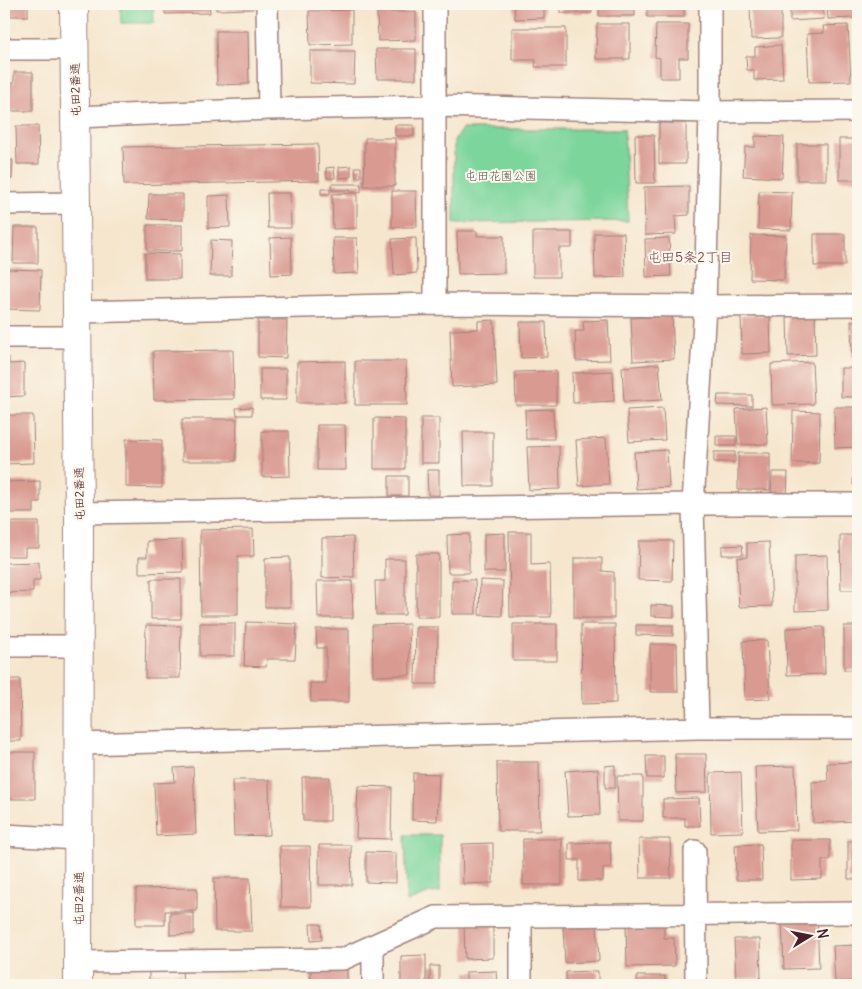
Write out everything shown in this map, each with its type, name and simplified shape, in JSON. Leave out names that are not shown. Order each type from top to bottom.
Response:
[{"type":"street","name":"屯田2番通","points":[[74,4],[79,513],[78,974]]},
{"type":"street","points":[[267,4],[268,109]]},
{"type":"street","points":[[435,4],[435,304]]},
{"type":"street","points":[[698,728],[693,504],[705,306],[710,112],[710,4]]},
{"type":"street","points":[[4,49],[74,49]]},
{"type":"street","points":[[76,117],[268,109],[435,106],[710,112],[858,111]]},
{"type":"street","points":[[4,204],[76,204]]},
{"type":"street","points":[[4,337],[77,324],[435,304],[858,305]]},
{"type":"street","points":[[79,513],[693,504],[858,504]]},
{"type":"street","points":[[4,646],[79,646]]},
{"type":"street","points":[[79,744],[698,728],[858,728]]},
{"type":"street","points":[[4,835],[77,839]]},
{"type":"street","points":[[695,851],[696,985]]},
{"type":"street","points":[[78,974],[343,959],[436,917],[858,913]]},
{"type":"street","points":[[521,917],[521,985]]},
{"type":"street","points":[[373,946],[373,985]]},
{"type":"green space","points":[[120,4],[153,4],[154,23],[121,23]]},
{"type":"green space","name":"屯田花園公園","points":[[462,129],[624,129],[628,221],[454,223],[454,140]]},
{"type":"green space","points":[[405,835],[440,835],[440,892],[430,893],[407,902]]},
{"type":"building","points":[[4,4],[28,4],[28,16],[4,16]]},
{"type":"building","points":[[165,4],[209,4],[210,13],[165,14]]},
{"type":"building","points":[[216,4],[253,4],[253,9],[216,10]]},
{"type":"building","points":[[514,4],[544,4],[544,18],[515,19]]},
{"type":"building","points":[[561,4],[591,4],[592,13],[561,13]]},
{"type":"building","points":[[599,4],[635,4],[635,16],[599,16]]},
{"type":"building","points":[[647,4],[684,4],[684,17],[647,17]]},
{"type":"building","points":[[750,4],[781,4],[781,38],[751,39]]},
{"type":"building","points":[[790,4],[823,4],[824,19],[790,21]]},
{"type":"building","points":[[827,4],[854,4],[855,18],[828,19]]},
{"type":"building","points":[[352,10],[352,44],[310,45],[309,11]]},
{"type":"building","points":[[377,12],[416,12],[416,40],[378,41]]},
{"type":"building","points":[[597,24],[630,24],[630,59],[596,59]]},
{"type":"building","points":[[656,24],[688,24],[688,58],[679,58],[679,78],[660,78],[660,58],[655,57]]},
{"type":"building","points":[[848,25],[851,81],[809,82],[807,34],[824,33],[823,26]]},
{"type":"building","points":[[512,28],[566,28],[566,67],[535,67],[536,60],[512,60]]},
{"type":"building","points":[[216,31],[248,31],[249,84],[217,85]]},
{"type":"building","points":[[781,45],[783,79],[754,80],[754,70],[747,70],[746,56],[755,56],[755,47]]},
{"type":"building","points":[[376,49],[416,49],[416,79],[377,79]]},
{"type":"building","points":[[310,51],[355,51],[354,84],[310,83]]},
{"type":"building","points":[[14,72],[33,72],[33,111],[4,111],[4,83],[14,83]]},
{"type":"building","points":[[659,123],[686,123],[686,164],[659,164]]},
{"type":"building","points":[[395,125],[414,125],[414,136],[395,136]]},
{"type":"building","points":[[16,126],[38,126],[39,164],[17,164]]},
{"type":"building","points":[[635,135],[654,135],[655,183],[636,183]]},
{"type":"building","points":[[755,136],[784,137],[782,178],[743,176],[745,147],[755,147]]},
{"type":"building","points":[[365,138],[395,138],[395,186],[364,186]]},
{"type":"building","points":[[839,139],[858,139],[858,180],[839,180]]},
{"type":"building","points":[[318,144],[319,181],[124,185],[123,147]]},
{"type":"building","points":[[797,144],[826,144],[826,180],[797,180]]},
{"type":"building","points":[[4,160],[13,160],[12,179],[4,179]]},
{"type":"building","points":[[351,166],[351,177],[339,178],[339,167]]},
{"type":"building","points":[[334,167],[335,178],[327,178],[326,168]]},
{"type":"building","points":[[355,167],[361,167],[361,177],[356,177]]},
{"type":"building","points":[[331,184],[361,184],[361,192],[332,190]]},
{"type":"building","points":[[689,186],[689,215],[675,216],[676,234],[645,235],[644,187]]},
{"type":"building","points":[[321,189],[330,189],[330,194],[321,194]]},
{"type":"building","points":[[392,191],[416,191],[417,227],[392,227]]},
{"type":"building","points":[[759,191],[792,192],[791,230],[758,229]]},
{"type":"building","points":[[267,193],[290,193],[291,228],[268,228]]},
{"type":"building","points":[[357,193],[357,228],[333,229],[332,194]]},
{"type":"building","points":[[149,194],[183,194],[183,220],[148,219]]},
{"type":"building","points":[[229,195],[230,227],[208,228],[208,196]]},
{"type":"building","points":[[147,225],[182,225],[182,251],[147,251]]},
{"type":"building","points":[[14,227],[38,227],[38,263],[13,263]]},
{"type":"building","points":[[856,230],[858,230],[858,250],[857,250]]},
{"type":"building","points":[[457,231],[477,231],[477,236],[504,236],[504,273],[458,274]]},
{"type":"building","points":[[533,232],[572,232],[572,248],[559,248],[559,277],[533,277]]},
{"type":"building","points":[[594,233],[624,233],[625,277],[595,278]]},
{"type":"building","points":[[814,234],[845,234],[845,266],[814,266]]},
{"type":"building","points":[[751,235],[786,236],[784,280],[750,279]]},
{"type":"building","points":[[291,237],[292,274],[271,275],[270,238]]},
{"type":"building","points":[[333,238],[357,238],[359,273],[334,274]]},
{"type":"building","points":[[416,238],[417,273],[394,275],[392,239]]},
{"type":"building","points":[[669,238],[671,276],[646,277],[645,239]]},
{"type":"building","points":[[211,240],[232,241],[231,276],[210,276]]},
{"type":"building","points":[[145,253],[180,254],[180,279],[145,279]]},
{"type":"building","points":[[6,269],[41,270],[40,310],[5,309]]},
{"type":"building","points":[[770,315],[771,353],[742,354],[741,316]]},
{"type":"building","points":[[815,315],[816,355],[788,356],[787,316]]},
{"type":"building","points":[[672,316],[674,359],[633,361],[631,318]]},
{"type":"building","points":[[258,320],[287,320],[286,358],[258,357]]},
{"type":"building","points":[[494,320],[497,385],[452,387],[450,330],[478,329],[478,321]]},
{"type":"building","points":[[608,320],[610,360],[576,361],[575,331],[584,331],[583,321]]},
{"type":"building","points":[[851,321],[858,321],[858,358],[852,358]]},
{"type":"building","points":[[520,322],[546,322],[547,357],[521,358]]},
{"type":"building","points":[[233,350],[234,399],[154,400],[153,351]]},
{"type":"building","points":[[4,357],[9,357],[9,364],[24,363],[24,396],[4,397]]},
{"type":"building","points":[[345,361],[345,403],[297,403],[297,362]]},
{"type":"building","points":[[355,361],[406,361],[407,405],[355,405]]},
{"type":"building","points":[[812,362],[814,404],[772,405],[771,364]]},
{"type":"building","points":[[659,364],[662,400],[624,402],[622,367]]},
{"type":"building","points":[[841,368],[858,368],[858,397],[841,397]]},
{"type":"building","points":[[260,369],[286,369],[286,400],[260,400]]},
{"type":"building","points":[[556,371],[556,405],[516,405],[515,372]]},
{"type":"building","points":[[613,371],[614,401],[573,403],[572,373]]},
{"type":"building","points":[[718,395],[752,395],[752,406],[717,405]]},
{"type":"building","points":[[252,407],[252,415],[237,415],[236,408]]},
{"type":"building","points":[[766,407],[768,444],[738,445],[736,409]]},
{"type":"building","points":[[834,407],[858,407],[858,447],[835,448]]},
{"type":"building","points":[[663,408],[665,440],[629,442],[627,410]]},
{"type":"building","points":[[553,409],[554,439],[526,439],[525,410]]},
{"type":"building","points":[[793,411],[820,412],[819,463],[792,463]]},
{"type":"building","points":[[4,415],[33,415],[34,463],[4,464]]},
{"type":"building","points":[[374,418],[405,419],[405,469],[374,469]]},
{"type":"building","points":[[421,418],[439,418],[439,463],[421,463]]},
{"type":"building","points":[[182,419],[237,419],[236,461],[182,461]]},
{"type":"building","points":[[317,425],[345,425],[346,470],[317,470]]},
{"type":"building","points":[[262,431],[289,431],[290,476],[262,477]]},
{"type":"building","points":[[463,432],[493,432],[493,486],[464,486]]},
{"type":"building","points":[[716,436],[736,436],[736,446],[716,446]]},
{"type":"building","points":[[606,438],[609,484],[579,486],[576,440]]},
{"type":"building","points":[[126,439],[162,440],[162,488],[126,487]]},
{"type":"building","points":[[559,446],[560,489],[529,490],[527,447]]},
{"type":"building","points":[[667,450],[669,487],[636,489],[634,452]]},
{"type":"building","points":[[714,452],[735,452],[735,462],[714,462]]},
{"type":"building","points":[[738,453],[770,453],[770,490],[738,490]]},
{"type":"building","points":[[854,461],[858,462],[858,485],[853,485]]},
{"type":"building","points":[[427,470],[439,470],[439,495],[428,495]]},
{"type":"building","points":[[772,472],[788,472],[787,498],[771,498]]},
{"type":"building","points":[[389,476],[408,476],[408,496],[389,496]]},
{"type":"building","points":[[40,481],[40,502],[34,502],[34,513],[4,513],[4,482]]},
{"type":"building","points":[[4,522],[39,522],[39,548],[25,548],[25,556],[4,556]]},
{"type":"building","points":[[253,529],[254,556],[238,556],[238,615],[201,615],[200,530]]},
{"type":"building","points":[[509,532],[531,532],[531,565],[550,564],[551,617],[510,617]]},
{"type":"building","points":[[505,533],[505,572],[484,572],[484,534]]},
{"type":"building","points":[[469,534],[469,573],[448,573],[447,535]]},
{"type":"building","points":[[840,535],[858,535],[858,590],[841,590]]},
{"type":"building","points":[[353,537],[354,577],[322,578],[322,538]]},
{"type":"building","points":[[182,540],[183,572],[139,573],[139,557],[147,557],[147,541]]},
{"type":"building","points":[[639,541],[673,541],[672,581],[638,580]]},
{"type":"building","points":[[769,542],[772,606],[739,607],[737,558],[747,557],[747,543]]},
{"type":"building","points":[[742,545],[743,555],[722,555],[722,546]]},
{"type":"building","points":[[416,554],[439,554],[439,617],[416,617]]},
{"type":"building","points":[[827,555],[828,610],[795,611],[795,556]]},
{"type":"building","points":[[290,557],[290,607],[265,607],[265,558]]},
{"type":"building","points":[[574,558],[602,558],[602,571],[614,572],[614,618],[574,618]]},
{"type":"building","points":[[385,559],[405,559],[405,615],[376,615],[375,581],[385,581]]},
{"type":"building","points":[[39,562],[40,580],[33,580],[33,592],[4,593],[4,563]]},
{"type":"building","points":[[151,579],[181,579],[181,619],[151,619]]},
{"type":"building","points":[[452,580],[475,580],[476,614],[452,614]]},
{"type":"building","points":[[480,580],[503,581],[502,616],[479,615]]},
{"type":"building","points":[[317,581],[352,581],[353,618],[318,618]]},
{"type":"building","points":[[651,605],[674,606],[674,617],[651,616]]},
{"type":"building","points":[[246,622],[297,624],[295,659],[267,659],[266,667],[244,666]]},
{"type":"building","points":[[200,623],[235,623],[235,656],[200,656]]},
{"type":"building","points":[[409,624],[410,675],[373,676],[372,625]]},
{"type":"building","points":[[513,624],[557,624],[557,661],[513,661]]},
{"type":"building","points":[[581,624],[615,624],[616,703],[582,704]]},
{"type":"building","points":[[146,625],[181,626],[180,678],[145,678]]},
{"type":"building","points":[[636,625],[673,625],[673,636],[636,635]]},
{"type":"building","points":[[844,626],[858,626],[858,670],[844,670]]},
{"type":"building","points":[[416,627],[438,627],[437,684],[415,684]]},
{"type":"building","points":[[824,627],[825,674],[787,675],[786,628]]},
{"type":"building","points":[[316,629],[349,629],[349,702],[311,702],[310,683],[326,683],[326,648],[317,648]]},
{"type":"building","points":[[767,640],[770,699],[745,700],[743,641]]},
{"type":"building","points":[[650,644],[677,644],[678,692],[650,692]]},
{"type":"building","points":[[4,679],[20,679],[21,741],[4,741]]},
{"type":"building","points":[[5,752],[35,752],[35,799],[6,799]]},
{"type":"building","points":[[675,754],[706,754],[707,792],[676,793]]},
{"type":"building","points":[[646,756],[664,756],[664,778],[647,778]]},
{"type":"building","points":[[497,762],[539,762],[540,831],[498,831]]},
{"type":"building","points":[[854,762],[856,821],[813,823],[812,782],[828,781],[827,763]]},
{"type":"building","points":[[615,765],[615,788],[605,788],[605,766]]},
{"type":"building","points":[[795,766],[797,830],[758,831],[755,767]]},
{"type":"building","points":[[193,767],[196,834],[156,836],[154,783],[175,782],[174,768]]},
{"type":"building","points":[[598,769],[600,815],[568,816],[565,771]]},
{"type":"building","points":[[741,772],[743,832],[711,833],[710,773]]},
{"type":"building","points":[[413,773],[439,774],[437,821],[412,820]]},
{"type":"building","points":[[617,776],[643,776],[643,821],[618,821]]},
{"type":"building","points":[[302,777],[330,777],[330,821],[303,821]]},
{"type":"building","points":[[232,780],[269,780],[270,835],[234,836]]},
{"type":"building","points":[[358,786],[392,787],[391,839],[356,838]]},
{"type":"building","points":[[699,798],[700,826],[685,826],[685,818],[663,818],[663,799]]},
{"type":"building","points":[[523,839],[562,839],[562,885],[523,885]]},
{"type":"building","points":[[639,839],[670,839],[671,878],[640,878]]},
{"type":"building","points":[[791,840],[830,840],[830,860],[822,860],[822,879],[791,880]]},
{"type":"building","points":[[848,841],[858,841],[858,879],[848,879]]},
{"type":"building","points":[[610,842],[611,868],[603,868],[603,881],[579,881],[579,860],[569,860],[569,843]]},
{"type":"building","points":[[493,843],[493,883],[463,884],[462,844]]},
{"type":"building","points":[[761,844],[762,880],[736,880],[735,845]]},
{"type":"building","points":[[319,845],[351,845],[352,885],[319,885]]},
{"type":"building","points":[[280,846],[310,846],[311,907],[281,907]]},
{"type":"building","points":[[366,852],[396,853],[396,883],[366,882]]},
{"type":"building","points":[[214,878],[250,878],[252,931],[215,931]]},
{"type":"building","points":[[197,888],[197,911],[165,911],[165,925],[136,925],[136,889]]},
{"type":"building","points":[[170,913],[194,913],[194,934],[170,935]]},
{"type":"building","points":[[817,918],[819,968],[784,969],[782,920]]},
{"type":"building","points":[[493,923],[493,958],[465,959],[464,924]]},
{"type":"building","points":[[310,924],[321,924],[322,940],[311,941]]},
{"type":"building","points":[[626,924],[664,924],[664,938],[674,938],[675,966],[627,967]]},
{"type":"building","points":[[597,925],[599,961],[565,963],[563,926]]},
{"type":"building","points":[[734,939],[760,939],[761,978],[736,979]]},
{"type":"building","points":[[858,945],[858,981],[835,982],[833,946]]},
{"type":"building","points":[[426,955],[426,985],[401,985],[401,956]]},
{"type":"building","points":[[430,966],[439,966],[439,985],[430,985]]},
{"type":"building","points":[[311,968],[347,969],[347,985],[310,985]]},
{"type":"building","points":[[182,971],[183,985],[149,985],[149,972]]},
{"type":"building","points":[[496,971],[497,985],[466,985],[466,972]]},
{"type":"building","points":[[598,971],[598,985],[566,985],[566,972]]},
{"type":"building","points":[[637,976],[665,976],[665,985],[637,985]]},
{"type":"district","name":"屯田5条2丁目","points":[[690,257]]}]
